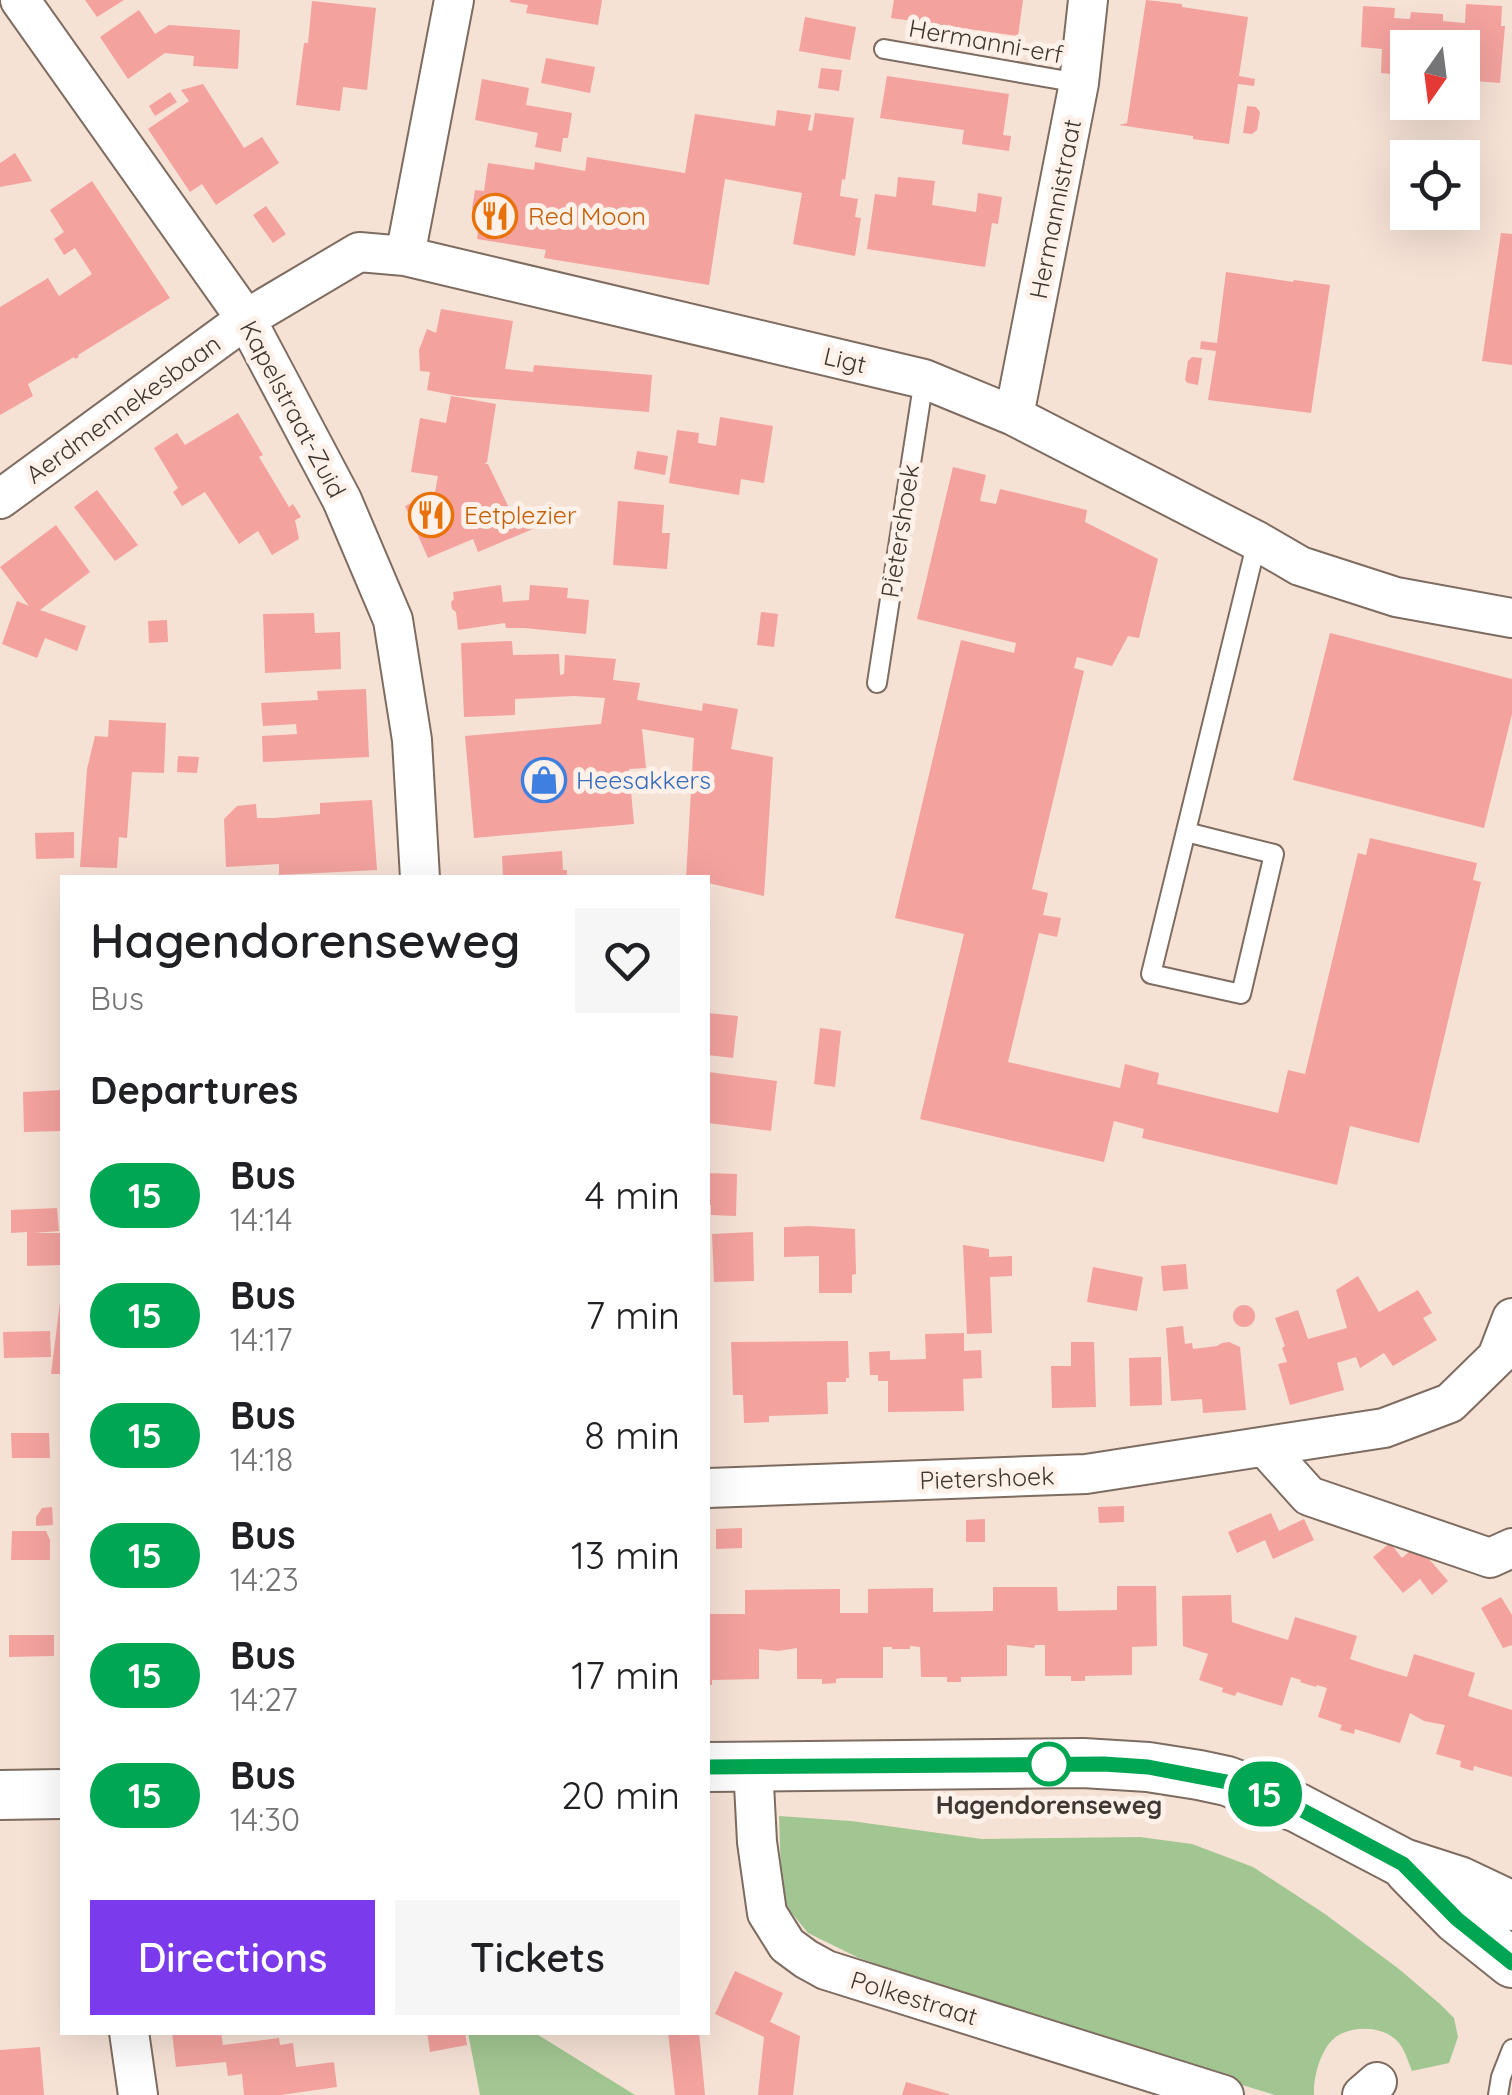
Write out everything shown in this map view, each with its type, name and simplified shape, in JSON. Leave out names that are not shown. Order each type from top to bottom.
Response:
[{"type":"street","name":"Kapelstraat-Zuid","points":[[20,0],[246,318],[342,500],[393,620],[412,740],[420,875]]},
{"type":"street","points":[[405,256],[454,0]]},
{"type":"street","name":"Hermannistraat","points":[[1014,416],[1079,83],[1088,0]]},
{"type":"street","name":"Ligt","points":[[246,318],[359,252],[405,256],[924,379],[1014,416],[1300,566],[1396,597],[1512,618]]},
{"type":"street","name":"Aerdmennekesbaan","points":[[0,500],[246,318]]},
{"type":"street","name":"Pietershoek","points":[[710,1488],[1086,1474],[1384,1428],[1450,1403],[1498,1358],[1512,1318]]},
{"type":"street","points":[[1264,1447],[1309,1496],[1490,1558],[1512,1548]]},
{"type":"street","points":[[730,1766],[1083,1764],[1148,1767],[1213,1778],[1298,1808],[1403,1864],[1459,1881],[1512,1906]]},
{"type":"street","name":"Polkestraat","points":[[730,1766],[757,1842],[767,1913],[787,1945],[806,1960],[826,1970],[1224,2095]]},
{"type":"street","points":[[0,1795],[60,1794]]},
{"type":"street","points":[[1403,1864],[1457,1919],[1512,1963]]},
{"type":"street","points":[[129,2035],[138,2095]]},
{"type":"lane","name":"Hermanni-erf","points":[[884,49],[1079,83]]},
{"type":"lane","name":"Pietershoek","points":[[876,682],[924,379]]},
{"type":"lane","points":[[1186,832],[1274,854],[1241,994],[1151,974],[1257,541]]},
{"type":"lane","points":[[1498,2095],[1500,2076],[1512,2049]]},
{"type":"green space","points":[[779,1816],[851,1821],[982,1839],[1140,1837],[1192,1844],[1253,1867],[1399,1969],[1454,2018],[1458,2037],[1449,2063],[1412,2071],[1403,2048],[1392,2037],[1377,2030],[1352,2030],[1331,2041],[1322,2055],[1314,2095],[1275,2095],[1069,2033],[859,1958],[808,1933],[782,1901]]},
{"type":"green space","points":[[468,2035],[538,2035],[635,2095],[480,2095]]},
{"type":"building","points":[[85,0],[124,0],[97,17]]},
{"type":"building","points":[[510,0],[602,0],[598,25],[526,13],[528,5]]},
{"type":"building","points":[[894,0],[1023,0],[1018,36],[891,18]]},
{"type":"building","points":[[1146,0],[1248,17],[1239,76],[1255,79],[1254,86],[1238,84],[1229,144],[1119,125],[1127,123]]},
{"type":"building","points":[[312,1],[376,8],[367,90],[343,87],[340,111],[296,105]]},
{"type":"building","points":[[1466,4],[1502,6],[1501,26],[1505,26],[1500,83],[1480,81],[1480,30],[1390,30],[1390,74],[1381,73],[1382,49],[1361,47],[1363,6],[1395,8],[1394,18],[1410,19],[1411,12],[1443,14],[1443,21],[1465,23]]},
{"type":"building","points":[[139,10],[155,34],[169,25],[240,30],[238,69],[193,66],[194,56],[165,53],[128,79],[100,37]]},
{"type":"building","points":[[805,17],[856,27],[850,60],[799,51]]},
{"type":"building","points":[[546,58],[595,67],[590,93],[541,83]]},
{"type":"building","points":[[821,68],[842,70],[839,91],[818,88]]},
{"type":"building","points":[[887,76],[1009,94],[1003,135],[1011,136],[1009,151],[962,144],[964,130],[880,118]]},
{"type":"building","points":[[482,79],[529,88],[526,105],[572,113],[561,152],[535,147],[538,133],[475,120]]},
{"type":"building","points":[[203,84],[244,148],[262,137],[279,163],[216,205],[202,184],[190,192],[148,129],[189,101],[181,90]]},
{"type":"building","points":[[170,92],[177,102],[155,116],[149,106]]},
{"type":"building","points":[[1247,106],[1260,112],[1257,130],[1252,134],[1243,133]]},
{"type":"building","points":[[777,110],[811,115],[808,130],[812,131],[815,113],[854,118],[840,196],[858,199],[855,217],[861,218],[855,256],[793,244],[802,193],[725,179],[709,285],[544,258],[546,250],[477,239],[481,210],[472,209],[475,190],[484,191],[488,163],[534,170],[535,162],[585,171],[587,157],[685,173],[695,114],[775,126]]},
{"type":"building","points":[[15,153],[32,181],[0,187],[0,163]]},
{"type":"building","points":[[898,177],[935,181],[932,205],[976,212],[978,193],[1002,197],[998,224],[992,223],[985,267],[867,249],[875,194],[896,197]]},
{"type":"building","points":[[92,181],[170,298],[79,357],[28,384],[33,396],[0,415],[0,307],[48,278],[59,296],[92,274],[75,248],[64,255],[54,239],[64,232],[50,210]]},
{"type":"building","points":[[266,206],[286,234],[273,243],[253,215]]},
{"type":"building","points":[[1501,233],[1512,234],[1512,365],[1482,361]]},
{"type":"building","points":[[1226,272],[1330,285],[1311,413],[1208,400],[1216,351],[1200,349],[1201,341],[1217,343]]},
{"type":"building","points":[[441,309],[513,321],[505,369],[533,372],[534,365],[652,375],[649,412],[427,390],[430,372],[420,371],[419,350],[427,329],[436,333]]},
{"type":"building","points":[[1192,357],[1202,358],[1198,385],[1185,380]]},
{"type":"building","points":[[451,396],[496,404],[485,464],[511,512],[526,513],[533,529],[478,552],[473,539],[428,558],[405,506],[435,492],[438,476],[411,472],[420,418],[446,423]]},
{"type":"building","points":[[238,413],[289,507],[293,504],[301,517],[295,520],[299,539],[272,555],[258,531],[239,544],[205,492],[182,506],[173,492],[178,488],[154,448],[177,433],[185,445]]},
{"type":"building","points":[[720,417],[773,426],[764,483],[741,479],[739,495],[669,483],[677,430],[699,433],[698,443],[716,446]]},
{"type":"building","points":[[637,451],[668,456],[665,475],[634,469]]},
{"type":"building","points":[[953,467],[986,475],[980,501],[996,504],[1000,489],[1087,510],[1085,522],[1158,559],[1139,638],[1128,636],[1112,666],[1077,657],[1074,668],[1084,671],[1032,889],[1048,893],[1043,915],[1061,918],[1057,937],[1039,933],[1008,1062],[1120,1088],[1125,1064],[1159,1073],[1157,1084],[1278,1113],[1288,1070],[1305,1074],[1358,853],[1366,855],[1370,838],[1477,863],[1473,880],[1481,882],[1419,1143],[1350,1126],[1337,1185],[1142,1138],[1144,1129],[1114,1121],[1104,1162],[920,1119],[964,934],[895,918],[961,640],[1014,653],[1016,643],[917,619]]},
{"type":"building","points":[[97,490],[138,545],[115,561],[74,507]]},
{"type":"building","points":[[618,501],[664,505],[662,533],[670,533],[667,569],[613,565]]},
{"type":"building","points":[[56,525],[90,572],[40,610],[86,626],[77,651],[45,638],[37,658],[2,644],[17,601],[29,606],[0,567]]},
{"type":"building","points":[[501,585],[503,602],[529,600],[530,585],[568,588],[567,598],[589,600],[586,634],[506,628],[505,623],[458,630],[451,602],[453,592]]},
{"type":"building","points":[[761,612],[778,614],[774,647],[757,645]]},
{"type":"building","points":[[314,613],[315,633],[340,632],[341,669],[265,673],[263,614]]},
{"type":"building","points":[[167,620],[168,642],[149,643],[148,621]]},
{"type":"building","points":[[1330,633],[1512,679],[1512,714],[1484,828],[1293,780]]},
{"type":"building","points":[[512,641],[513,655],[559,654],[560,675],[564,674],[565,655],[616,659],[613,680],[640,683],[637,700],[702,711],[703,703],[738,709],[731,749],[773,757],[764,896],[710,883],[710,875],[686,875],[694,738],[642,729],[646,768],[629,769],[634,824],[474,838],[465,736],[601,724],[605,698],[515,699],[515,715],[464,717],[461,643]]},
{"type":"building","points":[[366,689],[369,757],[263,762],[262,736],[297,734],[296,724],[263,726],[261,703],[318,700],[317,691]]},
{"type":"building","points":[[109,720],[166,723],[164,773],[132,772],[127,838],[119,837],[117,868],[80,867],[87,769],[95,736],[108,737]]},
{"type":"building","points":[[178,756],[199,757],[197,773],[177,772]]},
{"type":"building","points":[[372,800],[377,870],[279,875],[279,864],[226,867],[224,819],[237,806],[256,804],[257,818],[274,818],[320,814],[320,803]]},
{"type":"building","points":[[74,832],[74,858],[36,859],[35,833]]},
{"type":"building","points":[[562,851],[567,875],[503,875],[502,856]]},
{"type":"building","points":[[710,1013],[738,1016],[733,1058],[710,1055]]},
{"type":"building","points":[[820,1028],[841,1031],[835,1087],[814,1084]]},
{"type":"building","points":[[710,1072],[777,1081],[771,1131],[710,1123]]},
{"type":"building","points":[[60,1090],[60,1131],[24,1132],[23,1092]]},
{"type":"building","points":[[710,1173],[737,1174],[736,1216],[711,1215]]},
{"type":"building","points":[[57,1208],[59,1231],[33,1233],[60,1233],[60,1265],[27,1266],[27,1232],[11,1233],[11,1210]]},
{"type":"building","points":[[784,1227],[855,1229],[856,1274],[852,1275],[852,1293],[819,1293],[819,1256],[784,1257]]},
{"type":"building","points":[[753,1232],[754,1281],[714,1282],[712,1234]]},
{"type":"building","points":[[963,1245],[989,1249],[989,1257],[1012,1256],[1012,1276],[990,1277],[992,1333],[967,1334]]},
{"type":"building","points":[[1186,1264],[1188,1289],[1163,1291],[1161,1266]]},
{"type":"building","points":[[1093,1267],[1143,1277],[1137,1311],[1087,1302]]},
{"type":"building","points":[[1358,1276],[1379,1312],[1418,1290],[1432,1313],[1423,1318],[1437,1340],[1393,1366],[1384,1353],[1360,1368],[1356,1357],[1337,1363],[1344,1390],[1290,1405],[1278,1364],[1287,1362],[1282,1348],[1285,1346],[1275,1318],[1298,1310],[1308,1339],[1347,1328],[1336,1290]]},
{"type":"building","points":[[60,1302],[60,1374],[51,1374]]},
{"type":"building","points":[[1244,1305],[1252,1308],[1252,1324],[1244,1327],[1236,1324],[1233,1316],[1236,1308]]},
{"type":"building","points":[[1183,1326],[1185,1344],[1192,1343],[1193,1349],[1229,1342],[1240,1347],[1246,1410],[1203,1413],[1202,1399],[1171,1401],[1166,1328]]},
{"type":"building","points":[[50,1331],[51,1357],[4,1358],[3,1332]]},
{"type":"building","points":[[964,1333],[964,1351],[981,1350],[982,1378],[963,1379],[964,1411],[888,1412],[888,1381],[878,1381],[878,1375],[870,1375],[869,1352],[890,1351],[890,1360],[926,1359],[925,1334]]},
{"type":"building","points":[[848,1341],[849,1378],[846,1382],[827,1382],[828,1414],[769,1416],[769,1422],[744,1423],[743,1395],[733,1395],[731,1342]]},
{"type":"building","points":[[1071,1342],[1094,1342],[1096,1407],[1052,1408],[1051,1366],[1071,1366]]},
{"type":"building","points":[[1161,1357],[1162,1405],[1130,1406],[1129,1358]]},
{"type":"building","points":[[11,1433],[49,1433],[50,1458],[12,1458]]},
{"type":"building","points":[[1124,1506],[1124,1522],[1099,1523],[1098,1507]]},
{"type":"building","points":[[52,1507],[53,1525],[36,1526],[42,1508]]},
{"type":"building","points":[[1271,1513],[1279,1531],[1304,1519],[1314,1540],[1273,1559],[1265,1540],[1237,1553],[1228,1532]]},
{"type":"building","points":[[985,1519],[985,1542],[966,1542],[966,1520]]},
{"type":"building","points":[[742,1528],[742,1548],[716,1549],[716,1529]]},
{"type":"building","points":[[12,1531],[46,1531],[50,1560],[11,1560]]},
{"type":"building","points":[[1390,1543],[1402,1558],[1417,1545],[1448,1581],[1432,1595],[1420,1579],[1403,1593],[1373,1557]]},
{"type":"building","points":[[1117,1586],[1156,1586],[1157,1646],[1132,1647],[1132,1675],[1085,1676],[1085,1681],[1071,1681],[1071,1676],[1045,1676],[1045,1645],[1007,1645],[1007,1676],[961,1677],[961,1682],[947,1682],[947,1677],[921,1677],[920,1647],[910,1646],[883,1647],[883,1678],[840,1678],[836,1683],[822,1684],[822,1679],[797,1679],[797,1648],[759,1649],[759,1679],[712,1680],[710,1685],[710,1614],[745,1614],[745,1590],[840,1589],[840,1613],[868,1613],[868,1589],[933,1588],[933,1612],[993,1611],[993,1587],[1057,1587],[1058,1611],[1117,1610]]},
{"type":"building","points":[[1231,1595],[1232,1622],[1259,1631],[1288,1640],[1295,1617],[1357,1636],[1350,1659],[1377,1668],[1407,1677],[1414,1654],[1475,1673],[1468,1696],[1512,1710],[1512,1777],[1474,1766],[1473,1771],[1460,1767],[1461,1761],[1436,1754],[1445,1725],[1424,1721],[1410,1713],[1400,1743],[1355,1729],[1354,1734],[1340,1730],[1342,1725],[1318,1717],[1327,1688],[1291,1677],[1282,1706],[1237,1692],[1235,1696],[1222,1692],[1223,1688],[1199,1680],[1208,1654],[1183,1646],[1182,1596]]},
{"type":"building","points":[[1501,1597],[1512,1615],[1512,1645],[1503,1648],[1481,1608]]},
{"type":"building","points":[[9,1635],[54,1635],[54,1656],[9,1657]]},
{"type":"building","points":[[735,1971],[783,1993],[770,2022],[800,2036],[793,2095],[758,2095],[764,2037],[715,2014]]},
{"type":"building","points":[[172,2035],[221,2035],[223,2045],[279,2038],[280,2045],[293,2043],[296,2067],[334,2062],[337,2087],[281,2095],[244,2095],[242,2074],[228,2076],[226,2062],[176,2067]]},
{"type":"building","points":[[427,2035],[465,2035],[467,2045],[430,2052]]},
{"type":"building","points":[[668,2035],[699,2035],[705,2095],[675,2095]]},
{"type":"building","points":[[40,2047],[44,2095],[0,2095],[0,2050]]},
{"type":"building","points":[[906,2082],[949,2094],[949,2095],[902,2095]]},
{"type":"bus line","name":"15","points":[[710,1767],[1104,1764],[1199,1775],[1298,1808],[1403,1864],[1457,1919],[1512,1963]]},
{"type":"place","name":"Red Moon","points":[[495,216]]},
{"type":"place","name":"Eetplezier","points":[[431,515]]},
{"type":"place","name":"Heesakkers","points":[[544,780]]},
{"type":"place","name":"Hagendorenseweg","points":[[1049,1764]]}]
